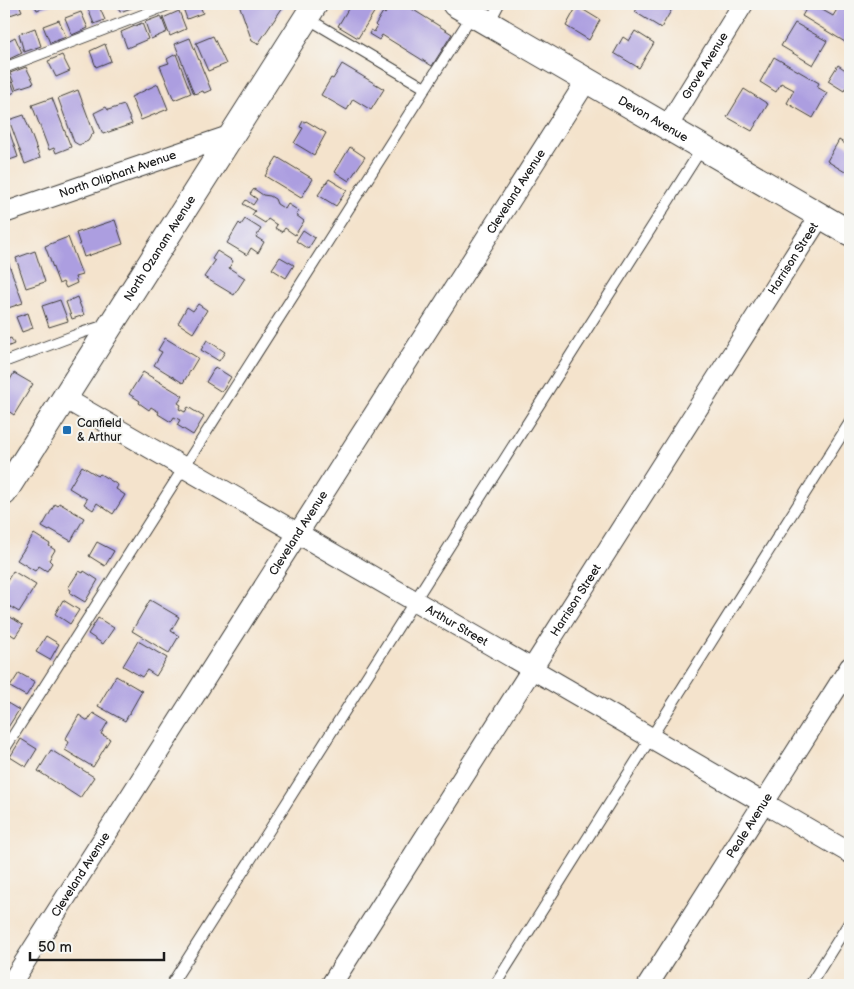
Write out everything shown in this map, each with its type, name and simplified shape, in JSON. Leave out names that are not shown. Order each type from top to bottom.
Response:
[{"type":"street","name":"Grove Avenue","points":[[667,127],[742,4]]},
{"type":"street","name":"North Ozanam Avenue","points":[[4,493],[311,11]]},
{"type":"street","name":"Devon Avenue","points":[[479,11],[587,80],[850,233]]},
{"type":"street","name":"Cleveland Avenue","points":[[10,985],[587,80]]},
{"type":"street","name":"North Oliphant Avenue","points":[[4,213],[232,135]]},
{"type":"street","name":"Harrison Street","points":[[331,985],[820,216]]},
{"type":"street","name":"Arthur Street","points":[[64,398],[850,853]]},
{"type":"street","name":"Peale Avenue","points":[[648,985],[850,667]]},
{"type":"lane","points":[[4,68],[171,4]]},
{"type":"lane","points":[[311,11],[425,88]]},
{"type":"lane","points":[[4,750],[425,88],[479,11]]},
{"type":"lane","points":[[171,985],[702,147]]},
{"type":"lane","points":[[4,362],[112,323]]},
{"type":"lane","points":[[496,985],[850,422]]},
{"type":"lane","points":[[810,985],[850,921]]},
{"type":"building","points":[[6,4],[19,4],[22,11],[10,15]]},
{"type":"building","points":[[34,4],[53,4],[37,10]]},
{"type":"building","points":[[98,4],[105,20],[94,24],[88,9]]},
{"type":"building","points":[[116,4],[133,4],[134,7],[120,12]]},
{"type":"building","points":[[199,4],[203,13],[187,19],[183,8]]},
{"type":"building","points":[[239,4],[285,4],[258,44],[252,41]]},
{"type":"building","points":[[351,4],[375,4],[378,6],[358,38],[338,26]]},
{"type":"building","points":[[391,4],[404,4],[452,34],[432,66],[382,35],[379,40],[369,34],[371,30],[374,32],[377,27],[375,25],[383,12],[385,14]]},
{"type":"building","points":[[640,4],[664,4],[672,9],[661,28],[635,12]]},
{"type":"building","points":[[809,4],[833,16],[839,6],[846,10],[850,8],[850,45],[802,16]]},
{"type":"building","points":[[577,6],[600,20],[589,40],[566,26]]},
{"type":"building","points":[[179,11],[186,29],[170,36],[163,18]]},
{"type":"building","points":[[81,12],[88,28],[72,35],[65,18]]},
{"type":"building","points":[[161,16],[167,32],[151,39],[145,22]]},
{"type":"building","points":[[59,20],[66,37],[50,43],[43,26]]},
{"type":"building","points":[[142,23],[148,39],[127,48],[121,32]]},
{"type":"building","points":[[795,23],[827,41],[813,65],[781,46]]},
{"type":"building","points":[[35,28],[41,46],[24,52],[19,34]]},
{"type":"building","points":[[635,31],[654,43],[639,68],[614,53],[623,37],[629,41]]},
{"type":"building","points":[[213,36],[226,64],[208,71],[196,43]]},
{"type":"building","points":[[15,37],[22,53],[7,60],[4,43]]},
{"type":"building","points":[[190,38],[211,90],[204,93],[203,91],[194,94],[175,44]]},
{"type":"building","points":[[105,44],[111,61],[96,67],[90,51]]},
{"type":"building","points":[[176,54],[191,93],[174,100],[160,66],[169,63],[167,59]]},
{"type":"building","points":[[62,55],[70,71],[56,77],[48,61]]},
{"type":"building","points":[[774,57],[819,83],[817,87],[827,93],[813,118],[787,103],[794,90],[781,83],[776,92],[760,82]]},
{"type":"building","points":[[342,64],[384,89],[371,110],[353,99],[347,110],[321,95]]},
{"type":"building","points":[[838,65],[850,73],[850,81],[844,91],[828,81]]},
{"type":"building","points":[[26,67],[34,83],[16,89],[10,73]]},
{"type":"building","points":[[9,76],[15,92],[4,97],[4,78]]},
{"type":"building","points":[[158,84],[168,109],[141,120],[131,97]]},
{"type":"building","points":[[744,89],[768,104],[752,131],[727,117]]},
{"type":"building","points":[[78,90],[94,133],[88,141],[79,145],[74,142],[58,98]]},
{"type":"building","points":[[52,98],[71,147],[56,153],[54,148],[49,150],[32,105]]},
{"type":"building","points":[[124,105],[132,124],[103,134],[94,113],[106,107],[108,110]]},
{"type":"building","points":[[24,115],[40,158],[25,164],[9,120]]},
{"type":"building","points":[[4,116],[18,157],[4,162]]},
{"type":"building","points":[[303,121],[326,133],[314,155],[294,143],[303,128],[300,127]]},
{"type":"building","points":[[839,140],[850,147],[850,163],[845,172],[827,161]]},
{"type":"building","points":[[350,147],[365,157],[349,181],[335,172]]},
{"type":"building","points":[[277,157],[313,179],[301,198],[265,176]]},
{"type":"building","points":[[329,179],[347,190],[336,206],[318,195]]},
{"type":"building","points":[[254,189],[263,195],[275,199],[277,204],[285,209],[288,204],[299,211],[296,215],[304,221],[295,235],[285,228],[282,232],[275,228],[277,225],[268,219],[265,223],[252,215],[255,211],[243,204],[246,200],[253,205],[257,199],[250,194]]},
{"type":"building","points":[[245,219],[261,229],[256,237],[264,242],[258,253],[251,248],[247,255],[227,243],[239,223],[241,225]]},
{"type":"building","points":[[115,220],[123,244],[84,257],[76,233]]},
{"type":"building","points":[[303,230],[315,238],[308,249],[296,241]]},
{"type":"building","points":[[68,237],[82,275],[75,277],[77,283],[66,288],[63,282],[59,284],[45,246]]},
{"type":"building","points":[[35,251],[45,282],[26,288],[16,258]]},
{"type":"building","points":[[217,251],[233,261],[229,268],[245,278],[234,295],[204,277],[215,261],[212,259]]},
{"type":"building","points":[[280,257],[294,265],[286,278],[272,269]]},
{"type":"building","points":[[8,262],[23,303],[5,309],[4,263]]},
{"type":"building","points":[[77,297],[84,315],[72,319],[66,302]]},
{"type":"building","points":[[60,300],[68,321],[49,327],[42,306]]},
{"type":"building","points":[[198,304],[207,310],[193,333],[178,323],[187,307],[193,311]]},
{"type":"building","points":[[28,313],[33,328],[22,332],[16,317]]},
{"type":"building","points":[[11,338],[14,344],[7,347],[4,341]]},
{"type":"building","points":[[165,338],[198,358],[183,383],[154,365],[162,352],[158,350]]},
{"type":"building","points":[[207,340],[225,352],[219,361],[201,350]]},
{"type":"building","points":[[215,367],[231,377],[222,392],[206,382]]},
{"type":"building","points":[[143,372],[183,396],[178,403],[181,405],[179,409],[185,412],[188,407],[204,417],[193,435],[177,425],[180,420],[174,417],[171,422],[151,407],[149,410],[129,394]]},
{"type":"building","points":[[14,373],[33,384],[14,415],[4,408],[4,390]]},
{"type":"building","points":[[82,466],[118,485],[116,489],[125,495],[113,514],[97,503],[93,510],[84,504],[87,499],[69,488]]},
{"type":"building","points":[[59,503],[84,518],[71,541],[50,529],[49,531],[42,527],[55,504],[58,506]]},
{"type":"building","points":[[34,534],[50,544],[49,546],[55,550],[49,560],[52,563],[47,571],[39,566],[35,571],[17,560]]},
{"type":"building","points":[[97,542],[114,551],[105,566],[89,556]]},
{"type":"building","points":[[13,571],[36,585],[19,612],[4,603],[4,586]]},
{"type":"building","points":[[79,571],[83,573],[84,571],[98,580],[85,602],[70,593],[71,590],[68,588]]},
{"type":"building","points":[[63,600],[79,610],[70,624],[55,614]]},
{"type":"building","points":[[150,600],[179,617],[171,631],[179,636],[169,653],[132,631]]},
{"type":"building","points":[[4,613],[23,625],[15,637],[9,633],[4,641]]},
{"type":"building","points":[[98,618],[114,628],[103,644],[88,634]]},
{"type":"building","points":[[46,636],[59,644],[50,660],[36,652]]},
{"type":"building","points":[[138,641],[167,658],[156,676],[147,670],[142,677],[123,666]]},
{"type":"building","points":[[19,673],[35,682],[26,696],[10,687]]},
{"type":"building","points":[[116,676],[142,691],[125,721],[98,706]]},
{"type":"building","points":[[4,701],[19,710],[5,732],[4,732]]},
{"type":"building","points":[[93,713],[108,722],[101,734],[110,739],[93,767],[65,750],[69,742],[65,740],[79,715],[88,721]]},
{"type":"building","points":[[21,739],[37,749],[26,767],[10,757]]},
{"type":"building","points":[[51,750],[94,777],[80,798],[38,771]]},
{"type":"place","name":"Canfield & Arthur","points":[[67,430]]}]
